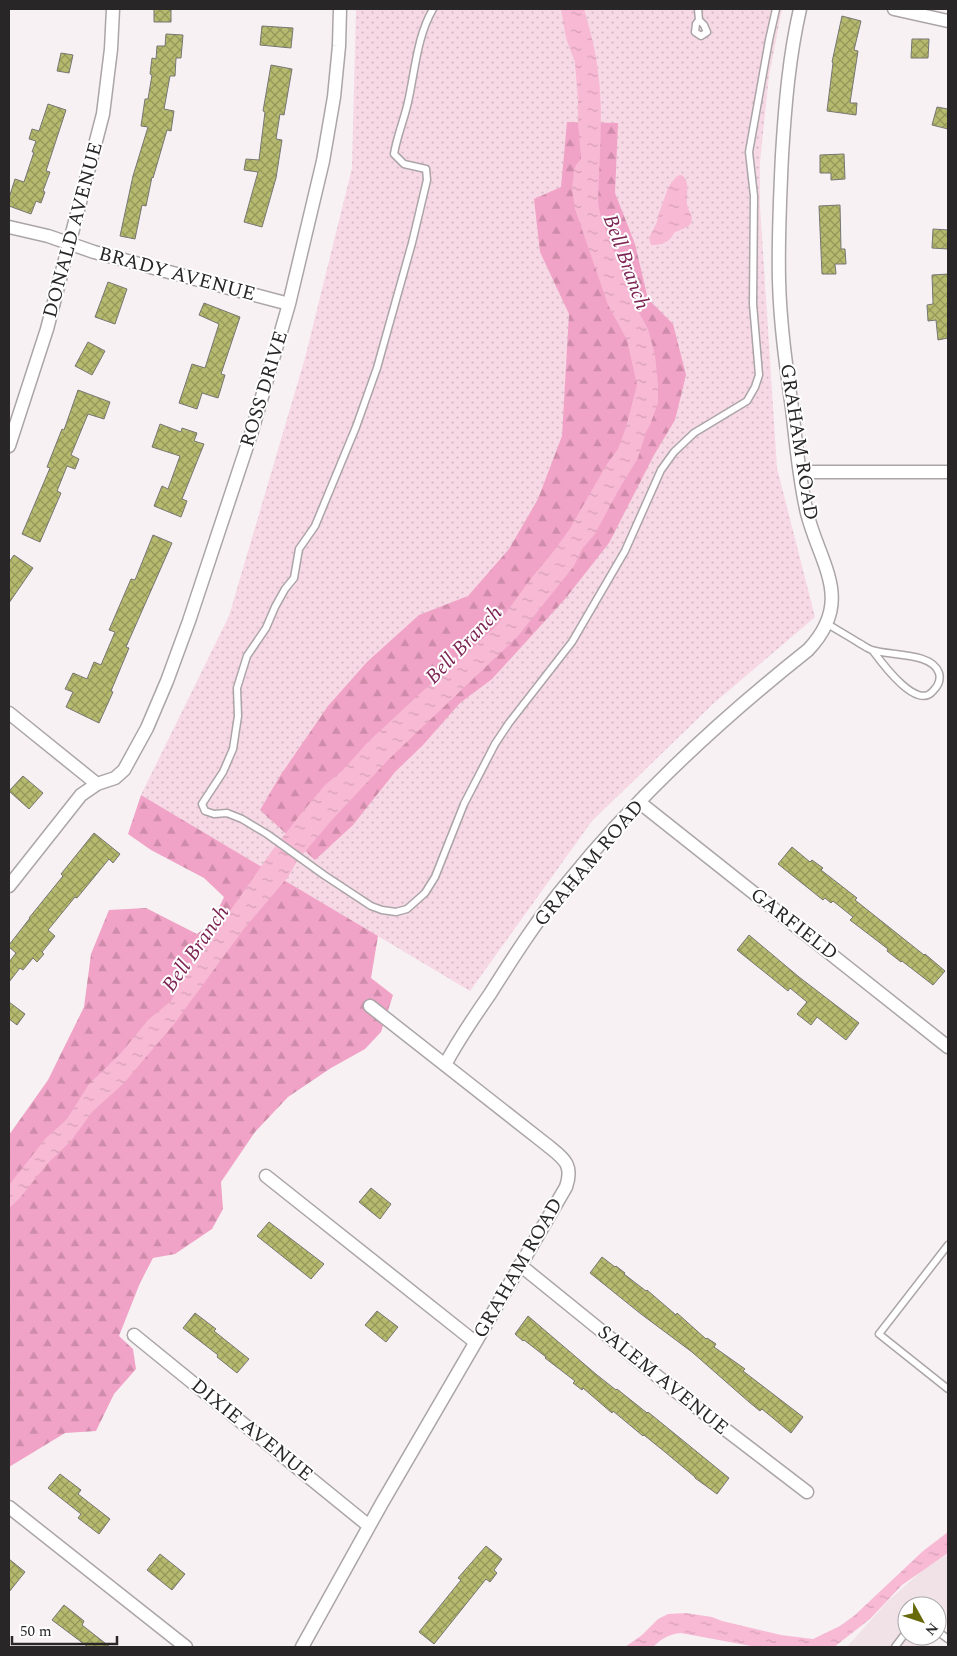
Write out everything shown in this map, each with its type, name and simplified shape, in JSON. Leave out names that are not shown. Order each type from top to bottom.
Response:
[{"type":"street","name":"DONALD AVENUE","points":[[9,446],[47,329],[103,114],[111,49],[113,9]]},
{"type":"street","name":"ROSS DRIVE","points":[[98,784],[114,778],[124,770],[147,728],[161,697],[189,620],[252,431],[288,304],[323,160],[339,46],[340,9]]},
{"type":"street","name":"GRAHAM ROAD","points":[[302,1647],[475,1342],[566,1187],[570,1176],[569,1167],[564,1159],[445,1064],[502,974],[544,913],[585,862],[639,802],[723,720],[808,650],[826,623],[830,610],[832,599],[830,579],[807,514],[800,472],[783,338],[779,280],[780,198],[785,110],[792,52],[800,9]]},
{"type":"street","points":[[894,9],[948,21]]},
{"type":"street","name":"BRADY AVENUE","points":[[9,227],[288,304]]},
{"type":"street","points":[[800,472],[948,472]]},
{"type":"street","points":[[9,713],[98,784],[80,795],[9,886]]},
{"type":"street","name":"GARFIELD","points":[[639,802],[948,1047]]},
{"type":"street","points":[[370,1006],[445,1064]]},
{"type":"street","points":[[266,1176],[475,1342]]},
{"type":"street","name":"SALEM AVENUE","points":[[520,1265],[683,1397],[807,1492]]},
{"type":"street","name":"DIXIE AVENUE","points":[[134,1335],[370,1526]]},
{"type":"street","points":[[9,1507],[186,1647]]},
{"type":"lane","points":[[433,9],[422,34],[408,104],[394,154],[404,164],[426,169],[428,180],[377,368],[356,427],[315,526],[299,550],[294,578],[284,589],[266,628],[247,656],[237,688],[238,716],[233,749],[223,772],[202,804],[205,811],[214,814],[227,813],[242,819],[267,834],[371,906],[396,912],[407,909],[425,893],[435,878],[464,804],[495,744],[508,723],[572,642],[625,551],[661,470],[674,452],[694,433],[746,401],[755,387],[759,375],[753,304],[754,196],[749,152],[776,9]]},
{"type":"lane","points":[[698,9],[698,20]]},
{"type":"lane","points":[[826,623],[873,651],[910,691],[923,696],[931,694],[936,688],[940,675],[936,666],[928,661],[873,651]]},
{"type":"lane","points":[[948,1245],[880,1334],[948,1389]]},
{"type":"shaded area","points":[[356,9],[782,9],[769,76],[760,162],[760,206],[777,468],[815,617],[714,703],[592,821],[470,991],[141,795],[229,616],[305,358],[352,168]]},
{"type":"shaded area","points":[[948,1554],[948,1619],[947,1620],[947,1596],[897,1596],[897,1646],[927,1647],[847,1647],[887,1602],[923,1570]]},
{"type":"green space","points":[[567,122],[618,123],[615,193],[635,244],[648,299],[673,324],[686,375],[675,420],[654,455],[609,543],[565,599],[492,679],[460,703],[423,745],[395,772],[353,825],[315,860],[260,810],[280,776],[328,706],[367,662],[419,615],[468,596],[509,549],[538,499],[562,436],[569,314],[540,252],[534,199],[561,187]]},
{"type":"green space","points":[[141,795],[378,936],[371,978],[393,995],[381,1032],[365,1049],[331,1068],[288,1097],[255,1132],[221,1182],[223,1209],[212,1229],[175,1254],[153,1258],[140,1283],[119,1336],[133,1349],[136,1369],[114,1394],[96,1431],[65,1433],[9,1467],[9,1135],[48,1080],[84,1007],[91,954],[109,910],[146,908],[197,934],[212,923],[224,897],[204,878],[151,850],[128,834]]},
{"type":"water","name":"Bell Branch","points":[[561,9],[584,9],[596,56],[600,88],[601,121],[598,203],[601,218],[635,305],[648,329],[655,355],[658,403],[638,458],[595,534],[582,549],[574,566],[518,636],[389,759],[332,820],[297,861],[288,877],[243,930],[174,1024],[124,1083],[92,1112],[71,1141],[47,1164],[20,1198],[9,1208],[9,1185],[46,1138],[67,1119],[89,1084],[121,1053],[148,1020],[171,1001],[186,974],[274,848],[300,815],[325,785],[343,770],[368,742],[497,625],[569,530],[607,464],[618,449],[637,385],[627,340],[608,305],[575,209],[572,189],[574,170],[581,159],[578,100],[575,62],[566,38]]},
{"type":"water","points":[[681,175],[687,184],[687,204],[692,220],[691,223],[687,227],[675,232],[665,242],[651,245],[649,238],[657,222],[669,186],[677,176]]},
{"type":"water","points":[[948,1532],[948,1553],[902,1585],[870,1619],[834,1647],[751,1646],[681,1633],[666,1637],[653,1647],[625,1647],[642,1635],[658,1619],[668,1614],[686,1613],[712,1617],[781,1635],[813,1639],[840,1626],[855,1615],[923,1551]]},
{"type":"building","points":[[154,9],[171,9],[171,22],[154,22]]},
{"type":"building","points":[[842,16],[861,21],[854,50],[858,51],[850,103],[857,103],[856,115],[827,111],[832,62]]},
{"type":"building","points":[[262,26],[293,28],[291,48],[260,45]]},
{"type":"building","points":[[166,34],[183,35],[181,58],[176,58],[175,76],[170,76],[164,109],[174,111],[171,131],[167,130],[152,177],[146,206],[142,205],[135,239],[120,236],[133,176],[148,127],[141,126],[145,99],[148,99],[152,75],[150,74],[152,58],[156,59],[157,46],[165,46]]},
{"type":"building","points":[[912,39],[929,39],[928,58],[911,58]]},
{"type":"building","points":[[61,53],[73,55],[69,73],[57,71]]},
{"type":"building","points":[[271,65],[292,69],[284,115],[280,114],[276,139],[282,140],[276,178],[262,227],[244,222],[258,172],[244,170],[246,159],[259,160],[265,112],[263,111]]},
{"type":"building","points":[[48,104],[66,110],[46,171],[50,172],[43,191],[45,192],[41,203],[36,201],[31,214],[9,206],[9,198],[15,179],[24,182],[36,141],[29,139],[32,129],[39,131]]},
{"type":"building","points":[[937,107],[948,109],[948,129],[932,125]]},
{"type":"building","points":[[844,154],[845,179],[831,180],[831,173],[820,173],[820,155]]},
{"type":"building","points":[[840,205],[841,249],[845,249],[846,264],[835,264],[836,274],[822,274],[819,206]]},
{"type":"building","points":[[933,229],[948,230],[948,249],[932,248]]},
{"type":"building","points":[[948,274],[948,338],[938,340],[936,320],[928,321],[927,305],[933,304],[932,275]]},
{"type":"building","points":[[108,282],[127,289],[115,324],[95,317]]},
{"type":"building","points":[[204,303],[240,317],[221,374],[225,375],[218,398],[202,393],[197,409],[179,403],[192,364],[205,368],[219,324],[199,315]]},
{"type":"building","points":[[88,342],[105,351],[92,375],[75,366]]},
{"type":"building","points":[[78,390],[110,402],[104,419],[88,414],[71,455],[79,459],[75,469],[67,466],[57,491],[61,493],[40,542],[22,534],[50,468],[47,467],[62,429],[64,430]]},
{"type":"building","points":[[160,424],[181,432],[182,428],[197,433],[194,441],[204,444],[182,499],[187,501],[181,517],[154,506],[162,486],[168,489],[180,456],[152,447]]},
{"type":"building","points":[[153,535],[172,543],[126,647],[129,648],[99,723],[66,707],[73,692],[65,689],[73,673],[87,679],[94,662],[101,665],[115,632],[109,630],[131,579],[135,580]]},
{"type":"building","points":[[14,555],[33,568],[9,603],[9,562]]},
{"type":"building","points":[[23,776],[43,793],[29,809],[9,791]]},
{"type":"building","points":[[94,833],[120,854],[113,863],[109,859],[48,930],[55,936],[42,952],[44,954],[37,962],[33,958],[23,970],[20,968],[9,982],[9,962],[16,953],[9,945],[63,876],[61,874]]},
{"type":"building","points":[[792,847],[810,862],[812,860],[823,868],[821,870],[857,898],[855,900],[945,971],[933,985],[901,962],[887,951],[888,949],[850,920],[853,917],[833,901],[831,903],[825,898],[823,900],[778,864]]},
{"type":"building","points":[[749,935],[799,977],[859,1023],[846,1040],[817,1017],[811,1025],[797,1014],[807,1002],[790,988],[788,991],[737,950]]},
{"type":"building","points":[[9,1002],[25,1014],[17,1025],[9,1019]]},
{"type":"building","points":[[371,1188],[391,1204],[380,1219],[359,1202]]},
{"type":"building","points":[[269,1222],[324,1264],[311,1279],[257,1236]]},
{"type":"building","points":[[602,1257],[647,1290],[676,1315],[677,1313],[706,1339],[716,1344],[714,1347],[745,1369],[743,1371],[803,1417],[791,1433],[762,1409],[760,1411],[692,1352],[590,1273]]},
{"type":"building","points":[[377,1311],[398,1327],[386,1342],[365,1325]]},
{"type":"building","points":[[195,1313],[249,1359],[237,1373],[217,1357],[218,1355],[183,1328]]},
{"type":"building","points":[[528,1316],[597,1375],[648,1412],[729,1478],[717,1494],[613,1411],[612,1413],[583,1388],[582,1390],[573,1383],[575,1381],[515,1334]]},
{"type":"building","points":[[60,1474],[81,1490],[78,1494],[110,1519],[99,1534],[78,1518],[81,1514],[48,1488]]},
{"type":"building","points":[[486,1546],[502,1559],[494,1570],[497,1573],[490,1582],[486,1579],[434,1644],[419,1632],[461,1580],[458,1578]]},
{"type":"building","points":[[160,1554],[185,1574],[172,1590],[147,1570]]},
{"type":"building","points":[[9,1559],[25,1572],[9,1592]]},
{"type":"building","points":[[64,1605],[84,1621],[82,1625],[110,1647],[88,1647],[52,1620]]}]
